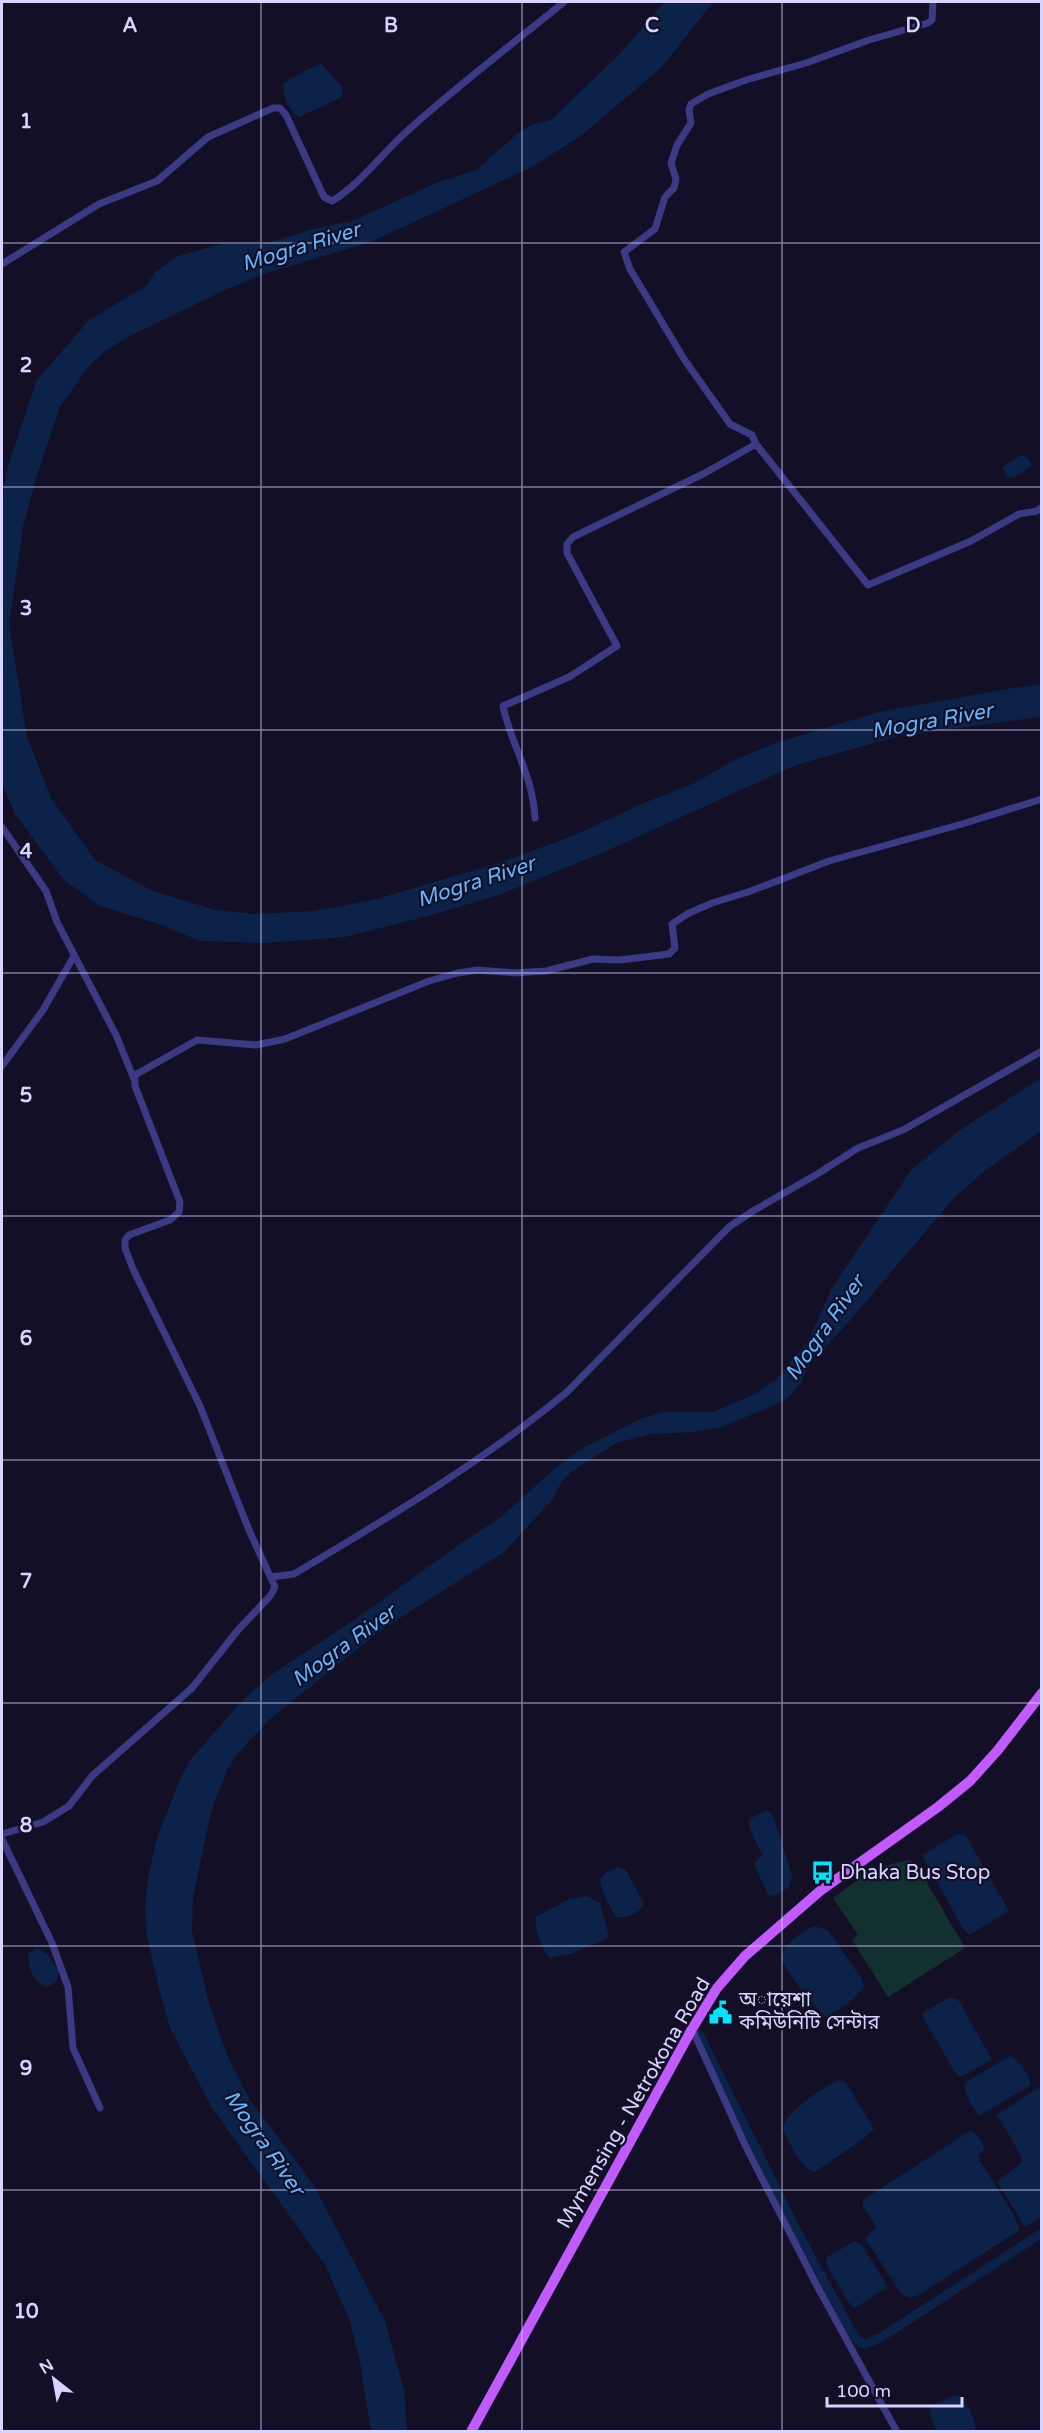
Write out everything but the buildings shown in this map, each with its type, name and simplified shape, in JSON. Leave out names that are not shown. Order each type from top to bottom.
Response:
[{"type":"main road","name":"Mymensing - Netrokona Road","points":[[471,2432],[692,2029],[717,1988],[746,1956],[820,1891],[938,1807],[970,1781],[991,1758],[1041,1693]]},
{"type":"street","points":[[2,264],[99,204],[157,181],[208,137],[273,108],[279,108],[286,115],[324,196],[332,201],[345,192],[422,119],[564,2]]},
{"type":"street","points":[[933,2],[932,20],[928,22],[806,63],[749,79],[708,94],[691,104],[689,110],[691,123],[677,145],[671,163],[676,179],[674,188],[664,197],[655,229],[624,252],[630,269],[707,393],[730,424],[752,435],[756,444],[868,585],[971,541],[1019,514],[1036,511],[1041,507]]},
{"type":"street","points":[[535,818],[529,781],[506,724],[503,706],[569,676],[617,646],[567,553],[567,544],[573,537],[705,473],[756,444]]},
{"type":"street","points":[[134,1079],[135,1074],[139,1071],[197,1040],[256,1045],[285,1039],[429,981],[458,973],[477,970],[523,973],[546,971],[593,959],[620,960],[669,954],[675,948],[672,924],[689,913],[712,903],[748,892],[829,861],[962,824],[1041,799]]},
{"type":"street","points":[[2,827],[46,891],[57,922],[116,1035],[180,1202],[179,1212],[170,1220],[129,1235],[125,1240],[125,1248],[200,1406],[275,1587],[271,1595],[238,1630],[192,1688],[92,1776],[69,1806],[43,1822],[2,1834]]},
{"type":"street","points":[[2,1066],[43,1010],[74,956]]},
{"type":"street","points":[[272,1577],[294,1574],[427,1494],[544,1411],[567,1392],[729,1227],[858,1148],[903,1130],[1041,1051]]},
{"type":"street","points":[[2,1839],[52,1943],[68,1987],[73,2048],[100,2108]]},
{"type":"street","points":[[692,2029],[763,2180],[821,2294],[897,2432]]},
{"type":"green space","points":[[909,1860],[915,1862],[965,1948],[888,1997],[852,1940],[858,1935],[833,1898],[874,1868]]},
{"type":"water","name":"Mogra River","points":[[664,2],[713,2],[662,67],[582,135],[532,167],[371,242],[266,273],[225,290],[128,337],[105,351],[88,367],[60,407],[38,472],[23,527],[9,624],[27,737],[51,798],[95,860],[153,891],[215,910],[255,914],[313,911],[373,900],[499,863],[575,835],[639,805],[697,782],[730,762],[778,742],[879,712],[1041,685],[1041,717],[899,736],[796,765],[602,853],[499,895],[345,937],[266,943],[200,941],[159,924],[100,906],[64,880],[15,814],[2,784],[2,497],[8,466],[37,380],[89,320],[146,286],[155,272],[178,256],[222,244],[263,244],[317,228],[352,221],[436,183],[476,170],[517,134],[533,124],[551,120],[620,54]]},
{"type":"water","points":[[321,63],[341,86],[343,93],[340,98],[299,117],[291,110],[287,102],[284,84]]},
{"type":"water","points":[[1021,455],[1027,457],[1032,465],[1013,478],[1006,477],[1003,467]]},
{"type":"water","name":"Mogra River","points":[[1041,1078],[1041,1131],[986,1170],[953,1199],[847,1324],[810,1363],[800,1384],[789,1397],[719,1428],[651,1434],[616,1443],[571,1472],[561,1483],[553,1499],[504,1552],[381,1630],[270,1719],[236,1755],[227,1770],[211,1812],[193,1897],[192,1931],[209,2004],[228,2057],[250,2100],[313,2184],[385,2321],[404,2390],[407,2431],[371,2431],[359,2356],[349,2319],[325,2265],[212,2108],[170,2028],[147,1935],[145,1910],[148,1878],[156,1841],[181,1777],[192,1758],[243,1700],[271,1675],[501,1517],[555,1468],[579,1450],[642,1418],[665,1412],[713,1412],[755,1394],[776,1380],[809,1339],[832,1288],[912,1169],[960,1130]]},
{"type":"water","points":[[769,1811],[774,1818],[792,1876],[790,1886],[775,1896],[768,1895],[754,1864],[762,1855],[748,1824],[751,1818]]},
{"type":"water","points":[[957,1834],[966,1836],[1009,1911],[969,1935],[962,1927],[922,1855]]},
{"type":"water","points":[[618,1867],[626,1870],[644,1904],[636,1913],[616,1917],[608,1904],[600,1879],[604,1874]]},
{"type":"water","points":[[587,1896],[600,1903],[609,1936],[570,1954],[550,1958],[539,1939],[536,1917],[569,1899]]},
{"type":"water","points":[[814,1926],[828,1930],[862,1979],[864,1987],[849,2003],[826,2017],[802,1992],[780,1958],[785,1948],[794,1939]]},
{"type":"water","points":[[37,1948],[47,1954],[59,1971],[56,1982],[47,1987],[38,1982],[29,1964],[28,1954]]},
{"type":"water","points":[[948,1998],[958,1999],[992,2060],[960,2077],[954,2071],[923,2017],[923,2013]]},
{"type":"water","points":[[1010,2056],[1017,2060],[1023,2068],[1031,2085],[979,2116],[964,2086],[968,2081]]},
{"type":"water","points":[[838,2080],[845,2081],[874,2129],[815,2172],[805,2166],[783,2130],[789,2116],[796,2109]]},
{"type":"water","points":[[1041,2086],[1041,2217],[1025,2227],[997,2182],[1021,2163],[1022,2157],[997,2115]]},
{"type":"water","points":[[970,2131],[981,2141],[984,2150],[978,2155],[979,2159],[1013,2214],[1020,2230],[917,2296],[908,2298],[900,2292],[865,2238],[876,2227],[863,2206],[863,2200]]},
{"type":"water","points":[[855,2241],[863,2247],[888,2287],[855,2308],[848,2302],[826,2263],[827,2257]]},
{"type":"water","points":[[955,2395],[960,2396],[973,2417],[975,2431],[936,2431],[929,2410],[933,2405]]},
{"type":"waterway","points":[[699,2034],[797,2231],[858,2341],[864,2344],[880,2338],[1042,2233]]},
{"type":"place","name":"Dhaka Bus Stop","points":[[822,1873]]},
{"type":"place","name":"অায়েশা কমিউনিটি সেন্টার","points":[[721,2012]]}]
